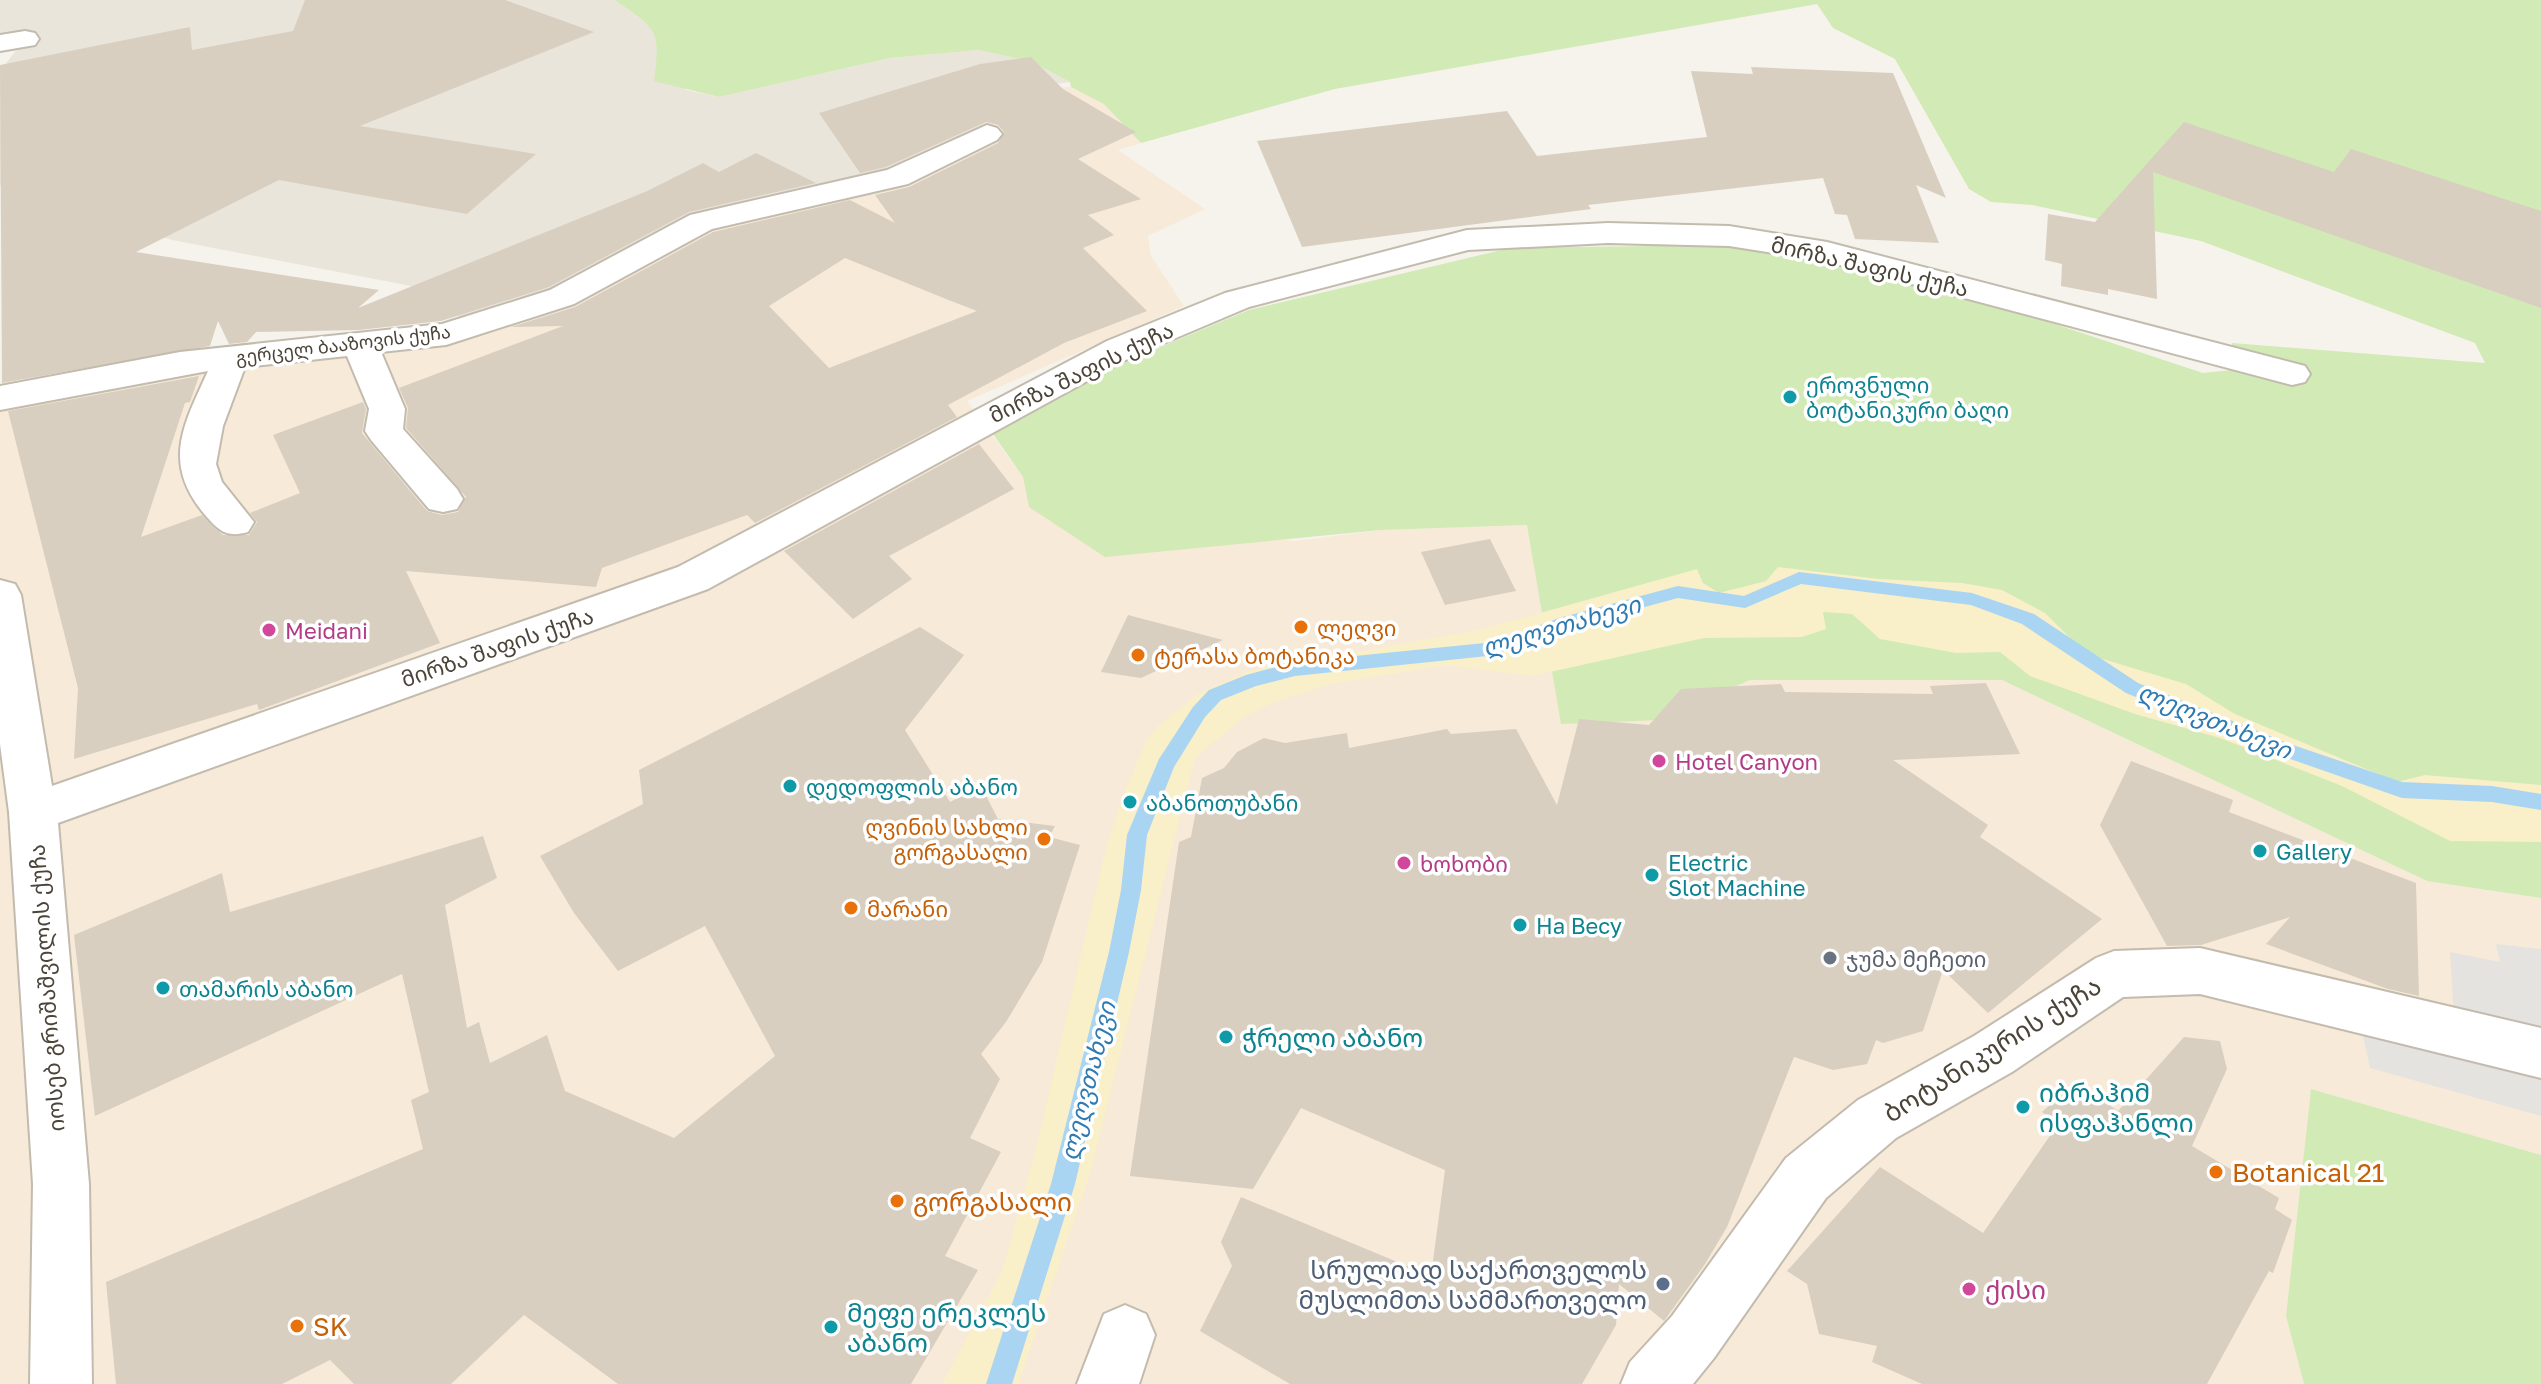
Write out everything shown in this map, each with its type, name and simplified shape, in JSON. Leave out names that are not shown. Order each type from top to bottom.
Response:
[{"type":"street","name":"გერცელ ბააზოვის ქუჩა","points":[[0,398],[180,363],[446,334],[562,297],[701,222],[897,177],[987,134]]},
{"type":"street","name":"მირზა შაფის ქუჩა","points":[[33,812],[693,578],[1119,349],[1237,300],[1467,240],[1608,233],[1729,236],[1827,252],[2292,374]]},
{"type":"street","points":[[360,343],[387,409],[384,431],[443,499]]},
{"type":"street","points":[[232,357],[211,406],[196,463],[208,493],[234,522]]},
{"type":"street","name":"იოსებ გრიშაშვილის ქუჩა","points":[[0,595],[33,812],[61,1184],[61,1384]]},
{"type":"street","name":"ბოტანიკურის ქუჩა","points":[[1652,1384],[1693,1337],[1806,1178],[1877,1119],[1993,1054],[2114,974],[2200,971],[2541,1053]]},
{"type":"shaded area","points":[[0,0],[615,0],[654,29],[686,90],[719,97],[890,58],[978,50],[1030,61],[1070,82],[1029,88],[974,133],[859,185],[472,326],[416,287],[172,240],[0,185],[0,71],[25,39],[0,43]]},
{"type":"shaded area","name":"აბანოთუბანი","points":[[1071,87],[1104,103],[1141,143],[1118,150],[1205,209],[1148,236],[1151,256],[1184,306],[967,401],[1023,477],[1029,507],[1296,541],[1381,530],[1527,525],[1659,720],[1750,680],[2002,680],[2427,881],[2541,898],[2541,1155],[2311,1089],[2286,1316],[2304,1384],[0,1384],[0,408],[213,367],[426,348],[568,300],[693,230],[858,194],[998,131],[1009,106],[1036,89]]},
{"type":"shaded area","points":[[2496,944],[2541,949],[2541,1035],[2454,1016],[2450,952],[2500,962]]},
{"type":"shaded area","points":[[2358,1013],[2541,1059],[2541,1116],[2370,1068]]},
{"type":"green space","name":"ეროვნული ბოტანიკური ბაღი","points":[[615,0],[2541,0],[2541,898],[2427,881],[2002,680],[1750,680],[1659,720],[1561,724],[1527,525],[1381,530],[1105,557],[1029,507],[1023,477],[984,421],[1249,310],[1510,248],[1719,245],[1921,280],[2203,373],[2232,370],[2232,343],[2485,363],[2475,343],[2201,241],[2032,205],[1991,202],[1969,189],[1895,59],[1833,28],[1817,4],[1335,89],[1141,143],[1104,104],[1071,87],[1070,82],[1030,61],[978,50],[890,58],[719,97],[654,81],[657,50],[653,32]]},
{"type":"green space","points":[[2311,1089],[2541,1155],[2541,1384],[2304,1384],[2286,1316]]},
{"type":"sand","points":[[1778,567],[1879,579],[1962,583],[2002,590],[2045,613],[2086,654],[2186,684],[2235,714],[2397,782],[2425,775],[2541,785],[2541,842],[2450,841],[2342,786],[2220,738],[2135,714],[2030,676],[2000,652],[1956,653],[1880,639],[1852,614],[1823,612],[1826,629],[1802,637],[1704,638],[1532,676],[1448,665],[1329,684],[1270,704],[1244,717],[1195,758],[1090,1174],[1018,1384],[942,1384],[1002,1271],[1035,1153],[1105,851],[1124,793],[1146,741],[1158,726],[1198,694],[1249,671],[1479,630],[1697,569],[1703,583],[1719,593],[1766,581]]},
{"type":"building","points":[[305,0],[505,0],[594,32],[360,126],[536,154],[467,214],[279,180],[136,252],[379,290],[358,308],[645,192],[703,163],[719,172],[756,153],[816,183],[689,212],[549,287],[441,321],[359,330],[256,332],[247,342],[229,344],[218,321],[210,346],[2,383],[0,65],[190,27],[192,50],[293,31]]},
{"type":"building","points":[[1031,57],[1063,89],[1136,132],[1078,159],[1141,199],[1088,215],[1114,235],[1083,248],[1147,311],[1064,343],[948,405],[957,417],[755,523],[747,515],[602,568],[596,587],[406,571],[440,643],[259,710],[257,704],[74,759],[78,688],[8,411],[199,376],[190,402],[185,403],[141,537],[202,515],[223,535],[249,535],[257,522],[250,513],[300,493],[273,435],[363,402],[366,409],[362,433],[427,511],[442,515],[458,512],[466,497],[406,428],[408,408],[399,388],[563,326],[511,327],[575,307],[713,232],[850,200],[895,223],[875,195],[909,187],[998,143],[1004,132],[998,125],[986,122],[886,167],[860,173],[819,113],[980,64]],"holes":[[[845,258],[977,311],[829,368],[769,306]]]},
{"type":"building","points":[[1751,67],[1893,73],[1946,198],[1916,185],[1939,243],[1855,239],[1847,215],[1835,214],[1823,178],[1588,205],[1591,209],[1302,247],[1257,141],[1507,111],[1537,156],[1707,137],[1691,71],[1753,74]]},
{"type":"building","points":[[2184,122],[2334,172],[2351,149],[2541,211],[2541,308],[2153,172],[2157,299],[2108,289],[2108,295],[2061,286],[2062,264],[2045,260],[2048,214],[2095,222]]},
{"type":"building","points":[[979,444],[1014,489],[889,556],[912,579],[853,619],[784,551]]},
{"type":"building","points":[[1490,539],[1516,591],[1445,605],[1421,552]]},
{"type":"building","points":[[1128,615],[1223,640],[1141,678],[1101,672]]},
{"type":"building","points":[[920,627],[964,655],[905,730],[950,802],[981,786],[998,819],[1055,826],[1049,837],[1080,845],[1042,962],[1006,1022],[981,1054],[1000,1079],[970,1138],[1001,1152],[945,1256],[978,1270],[911,1384],[618,1384],[524,1315],[451,1384],[354,1384],[330,1360],[282,1384],[116,1384],[106,1282],[423,1149],[411,1100],[429,1092],[402,974],[95,1116],[74,935],[222,873],[230,912],[483,836],[497,878],[445,905],[467,1028],[479,1022],[490,1063],[547,1035],[565,1091],[674,1138],[775,1056],[705,926],[618,971],[574,913],[540,856],[643,804],[639,770]]},
{"type":"building","points":[[1986,683],[2020,754],[1893,760],[1988,825],[1980,837],[2102,919],[1988,1013],[1943,970],[1923,1031],[1883,1043],[1876,1040],[1867,1064],[1833,1070],[1794,1057],[1727,1227],[1664,1321],[1619,1284],[1616,1325],[1582,1384],[1290,1384],[1200,1331],[1232,1266],[1221,1242],[1241,1197],[1431,1276],[1445,1170],[1301,1108],[1253,1189],[1130,1176],[1179,842],[1191,837],[1202,778],[1224,768],[1237,752],[1264,738],[1285,743],[1347,733],[1349,748],[1447,729],[1451,734],[1516,729],[1557,805],[1579,719],[1649,725],[1681,689],[1781,684],[1785,692],[1933,694],[1930,686]]},
{"type":"building","points":[[2131,761],[2233,800],[2229,812],[2416,883],[2419,996],[2388,989],[2266,944],[2290,917],[2201,945],[2167,946],[2100,825]]},
{"type":"building","points":[[2184,1037],[2220,1041],[2227,1069],[2192,1146],[2279,1198],[2275,1209],[2292,1220],[2273,1273],[2269,1271],[2207,1384],[1922,1384],[1872,1362],[1877,1346],[1819,1334],[1807,1284],[1787,1271],[1880,1167],[1983,1233],[2058,1124],[2042,1112],[2076,1082],[2118,1111]]},
{"type":"waterway","name":"ლეღვთახევი","points":[[999,1384],[1063,1184],[1119,952],[1131,890],[1137,835],[1166,764],[1199,712],[1215,695],[1252,680],[1295,669],[1497,648],[1559,624],[1678,592],[1745,602],[1799,578],[1972,599],[2028,619],[2132,688],[2283,749],[2402,790],[2492,794],[2541,802]]},
{"type":"place","name":"ეროვნული ბოტანიკური ბაღი","points":[[1790,397]]},
{"type":"place","name":"ლეღვი","points":[[1301,627]]},
{"type":"place","name":"Meidani","points":[[269,630]]},
{"type":"place","name":"ტერასა ბოტანიკა","points":[[1138,655]]},
{"type":"place","name":"Hotel Canyon","points":[[1659,761]]},
{"type":"place","name":"დედოფლის აბანო","points":[[790,786]]},
{"type":"place","name":"აბანოთუბანი","points":[[1130,802]]},
{"type":"place","name":"ღვინის სახლი გორგასალი","points":[[1044,839]]},
{"type":"place","name":"Gallery","points":[[2260,851]]},
{"type":"place","name":"ხოხობი","points":[[1404,863]]},
{"type":"place","name":"Electric Slot Machine","points":[[1652,875]]},
{"type":"place","name":"მარანი","points":[[851,908]]},
{"type":"place","name":"На Весу","points":[[1520,925]]},
{"type":"place","name":"ჯუმა მეჩეთი","points":[[1830,958]]},
{"type":"place","name":"თამარის აბანო","points":[[163,988]]},
{"type":"place","name":"ჭრელი აბანო","points":[[1226,1037]]},
{"type":"place","name":"იბრაჰიმ ისფაჰანლი","points":[[2023,1107]]},
{"type":"place","name":"Botanical 21","points":[[2216,1172]]},
{"type":"place","name":"გორგასალი","points":[[897,1201]]},
{"type":"place","name":"სრულიად საქართველოს მუსლიმთა სამმართველო","points":[[1663,1284]]},
{"type":"place","name":"ქისი","points":[[1969,1289]]},
{"type":"place","name":"SK","points":[[297,1326]]},
{"type":"place","name":"მეფე ერეკლეს აბანო","points":[[831,1327]]}]
